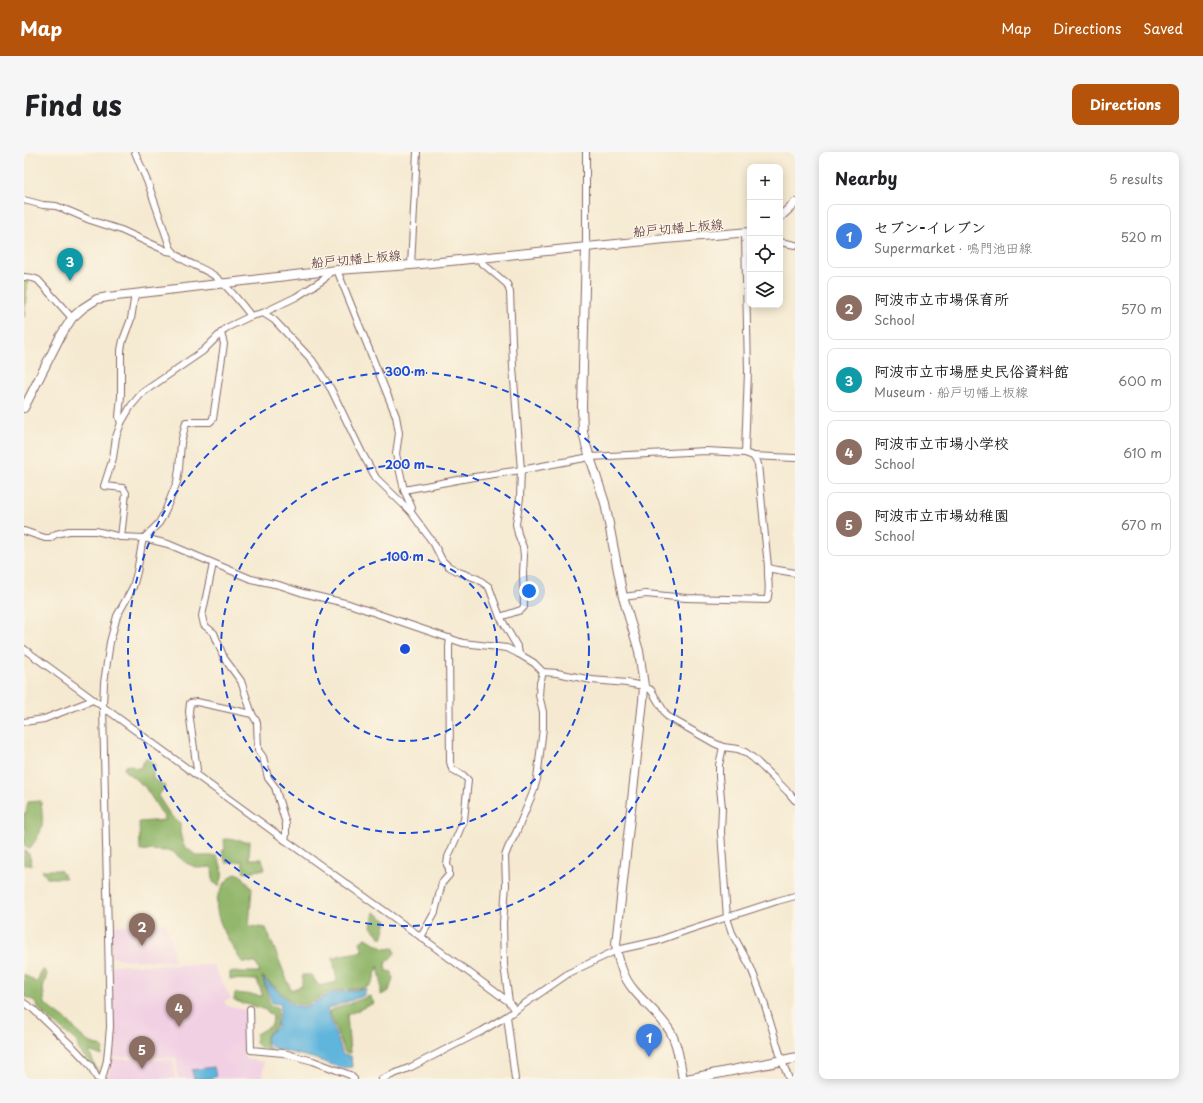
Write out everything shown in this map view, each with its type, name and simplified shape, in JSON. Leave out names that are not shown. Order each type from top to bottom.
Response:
[{"type":"main road","points":[[689,1079],[795,1058]]},
{"type":"street","points":[[135,152],[173,252],[215,276],[251,316]]},
{"type":"street","points":[[411,265],[417,152]]},
{"type":"street","points":[[586,152],[586,247],[582,407],[584,432],[586,445],[605,503],[623,597],[639,651],[644,686],[616,936],[617,950],[625,976],[633,990],[658,1015],[670,1032],[676,1047],[683,1079]]},
{"type":"street","points":[[24,200],[43,205],[56,206],[90,220],[121,230],[167,251],[173,252]]},
{"type":"street","points":[[783,214],[795,203]]},
{"type":"street","name":"船戸切幡上板線","points":[[24,408],[60,337],[72,318],[97,300],[108,297],[334,271],[411,265],[586,247],[747,234]]},
{"type":"street","points":[[745,452],[748,371],[748,236]]},
{"type":"street","points":[[783,243],[795,245]]},
{"type":"street","points":[[479,258],[481,262],[507,284],[510,292],[513,368],[521,470],[520,498],[516,524],[523,547],[524,556],[524,607],[521,610],[500,617]]},
{"type":"street","points":[[121,537],[126,493],[123,488],[104,486],[113,458],[116,437],[121,423],[131,406],[142,393],[202,351],[226,328],[251,316],[263,313],[296,297],[323,280],[334,271],[396,416],[399,433],[396,454],[404,490],[412,508],[410,511]]},
{"type":"street","points":[[24,277],[38,280],[72,318]]},
{"type":"street","points":[[121,423],[119,417],[121,396],[121,350],[131,319],[135,294]]},
{"type":"street","points":[[263,313],[274,320],[312,360],[331,389],[362,453],[376,478],[410,511],[434,544],[442,560],[458,572],[478,579],[489,587],[500,617],[518,648],[519,654]]},
{"type":"street","points":[[24,1003],[33,1009],[74,1048],[90,1065],[97,1078],[101,1079],[107,1060],[110,1027],[103,706],[104,683],[110,642],[117,616],[133,587],[144,538],[159,523],[177,482],[180,448],[186,422],[210,422],[213,419],[224,344],[221,333]]},
{"type":"street","points":[[404,490],[590,457],[706,452],[745,452],[753,456],[795,458]]},
{"type":"street","points":[[623,597],[646,594],[686,598],[767,600],[769,596],[767,575],[768,567],[758,464],[753,456]]},
{"type":"street","points":[[24,531],[45,538],[50,538],[56,534],[76,531],[106,532],[121,537],[144,538],[168,544],[251,580],[274,584],[303,593],[349,604],[463,643],[507,648],[534,663],[543,672],[592,680],[628,682],[644,686],[651,690],[667,716],[714,743],[723,747],[745,752],[753,758],[795,800]]},
{"type":"street","points":[[213,564],[202,616],[204,625],[214,633],[224,658],[241,681],[252,714],[257,722],[258,750],[262,757],[268,778],[275,787],[286,824],[286,835],[284,840]]},
{"type":"street","points":[[768,567],[795,573]]},
{"type":"street","points":[[420,937],[436,912],[442,883],[449,875],[447,865],[448,857],[464,820],[465,811],[468,780],[463,775],[452,769],[450,762],[450,638]]},
{"type":"street","points":[[24,649],[284,840],[509,1002],[515,1011]]},
{"type":"street","points":[[509,1002],[504,966],[506,856],[508,848],[532,795],[537,779],[543,728],[543,712],[539,695],[543,672]]},
{"type":"street","points":[[24,722],[44,719],[93,700]]},
{"type":"street","points":[[195,774],[198,770],[189,712],[190,703],[197,702],[252,714]]},
{"type":"street","points":[[723,747],[719,764],[719,777],[722,808],[721,847],[727,918],[732,933],[753,974],[763,999],[789,1079]]},
{"type":"street","points":[[382,1079],[482,1031],[515,1011],[569,973],[617,950],[657,941],[795,896]]},
{"type":"street","points":[[250,1009],[251,1050],[283,1053],[313,1061],[350,1075],[354,1079]]},
{"type":"street","points":[[507,1016],[515,1079]]},
{"type":"shaded area","points":[[166,923],[169,936],[171,936],[174,961],[128,960],[111,957],[112,926]]},
{"type":"shaded area","points":[[113,965],[213,965],[231,999],[224,1001],[226,1005],[246,1010],[247,1044],[243,1052],[246,1059],[264,1062],[262,1078],[178,1079],[176,1058],[112,1057],[111,976]]},
{"type":"shaded area","points":[[112,1059],[174,1060],[175,1079],[107,1079]]},
{"type":"green space","points":[[24,277],[28,277],[24,317]]},
{"type":"green space","points":[[146,758],[155,765],[153,769],[153,779],[166,786],[158,796],[171,816],[180,823],[180,832],[183,845],[197,856],[217,856],[222,871],[222,878],[219,886],[213,882],[212,867],[198,868],[186,863],[172,851],[140,850],[139,822],[166,820],[145,787],[124,770],[125,766],[131,765],[135,768],[140,768]]},
{"type":"green space","points":[[41,801],[41,831],[30,848],[24,846],[26,829],[24,828],[24,813],[26,813],[28,802]]},
{"type":"green space","points":[[224,839],[241,840],[243,842],[250,841],[249,859],[262,859],[265,869],[244,873],[242,861],[226,863],[222,851],[225,849]]},
{"type":"green space","points":[[24,850],[29,854],[32,865],[24,865]]},
{"type":"green space","points":[[42,870],[60,870],[66,878],[47,878]]},
{"type":"green space","points":[[237,873],[243,877],[252,889],[249,926],[266,928],[291,990],[302,986],[302,975],[311,975],[319,986],[337,982],[333,957],[363,951],[360,942],[366,938],[385,949],[394,948],[395,953],[385,964],[386,971],[392,972],[393,978],[389,991],[381,995],[381,980],[378,966],[372,984],[364,988],[331,991],[305,1005],[293,1003],[262,976],[270,1005],[278,1007],[276,1026],[266,1035],[266,1045],[271,1049],[261,1048],[256,1043],[256,1034],[272,1025],[273,1017],[265,1010],[234,1000],[235,993],[263,996],[257,980],[230,979],[230,972],[260,972],[256,963],[242,962],[225,932],[218,915],[218,897],[226,881]]},
{"type":"green space","points":[[374,912],[387,921],[382,939],[371,927]]},
{"type":"green space","points":[[44,970],[47,974],[43,988],[45,1004],[69,1022],[87,1041],[103,1048],[102,1056],[89,1051],[98,1073],[79,1050],[76,1041],[43,1014],[33,1000],[24,996],[24,974],[37,983],[41,971]]},
{"type":"green space","points":[[370,996],[374,1003],[347,1015],[350,1053],[345,1053],[329,1011]]},
{"type":"water","points":[[263,978],[293,1005],[305,1007],[331,993],[366,989],[363,996],[327,1009],[343,1055],[351,1056],[352,1067],[341,1068],[313,1058],[273,1048],[266,1042],[267,1035],[277,1027],[281,1004],[272,1003]]},
{"type":"water","points":[[214,1067],[216,1077],[194,1079],[192,1070]]},
{"type":"place","name":"阿波市立市場歴史民俗資料館","points":[[70,281]]},
{"type":"place","name":"阿波市立市場保育所","points":[[142,946]]},
{"type":"place","name":"阿波市立市場小学校","points":[[179,1027]]},
{"type":"place","name":"セブン-イレブン","points":[[649,1057]]},
{"type":"place","name":"阿波市立市場幼稚園","points":[[142,1069]]}]
